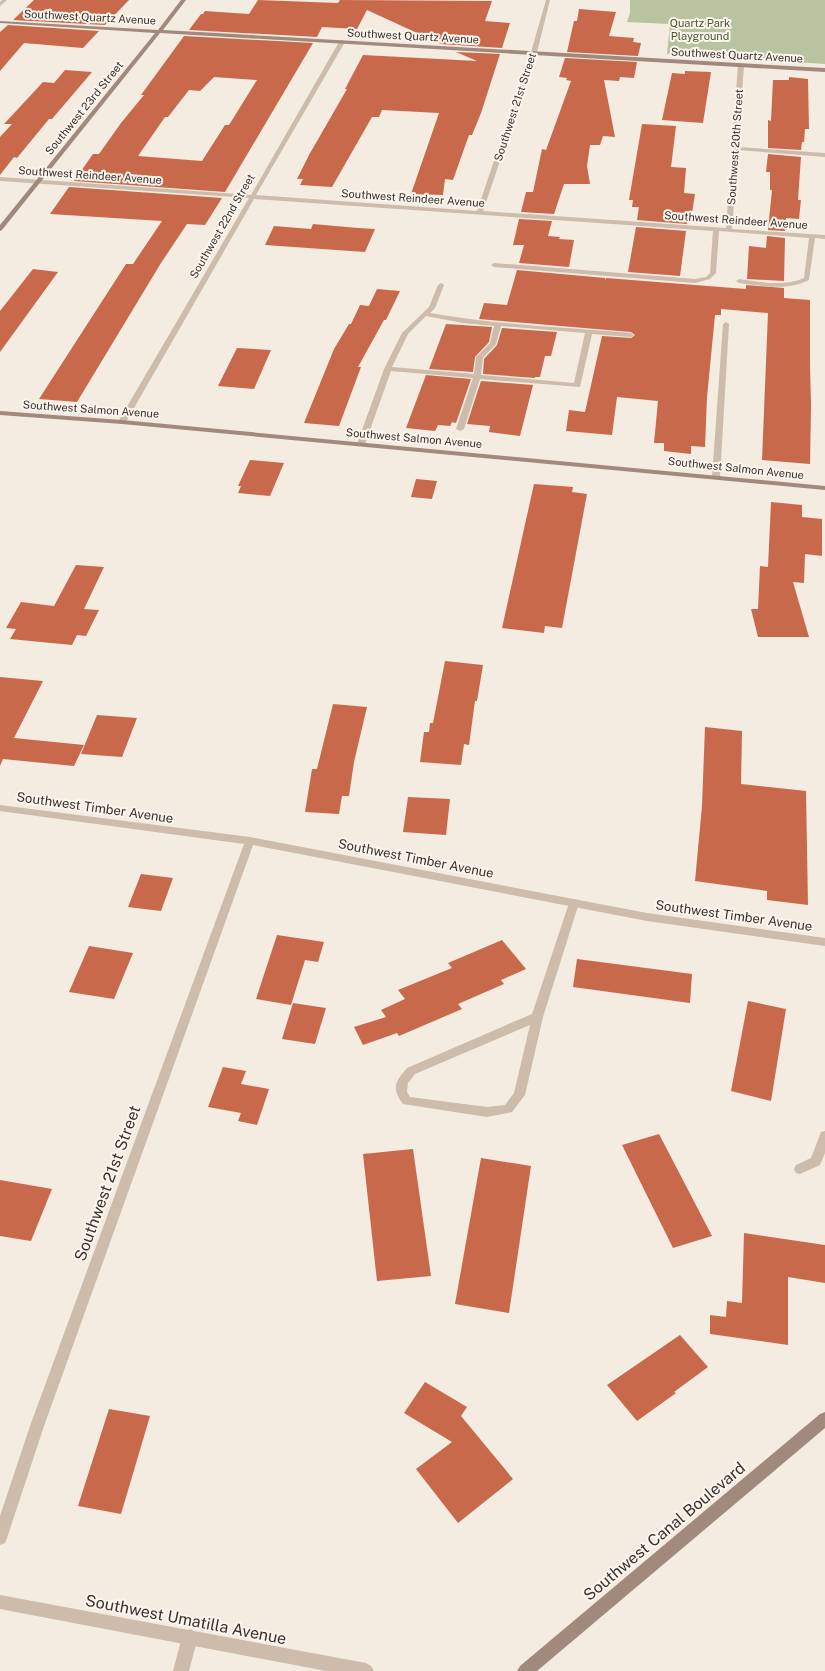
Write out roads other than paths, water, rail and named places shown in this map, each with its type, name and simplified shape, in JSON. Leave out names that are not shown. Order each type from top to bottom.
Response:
[{"type":"street","points":[[0,5],[6,0]]},
{"type":"street","name":"Southwest 23rd Street","points":[[0,229],[184,0]]},
{"type":"street","name":"Southwest 21st Street","points":[[480,212],[534,52],[548,0]]},
{"type":"street","name":"Southwest Quartz Avenue","points":[[0,22],[825,70]]},
{"type":"street","name":"Southwest 22nd Street","points":[[122,422],[342,42]]},
{"type":"street","name":"Southwest 20th Street","points":[[729,229],[741,65]]},
{"type":"street","points":[[735,148],[825,154]]},
{"type":"street","name":"Southwest Reindeer Avenue","points":[[0,179],[729,229],[825,237]]},
{"type":"street","points":[[494,265],[695,281],[708,278],[713,273],[716,229]]},
{"type":"street","points":[[739,281],[792,285],[801,283],[807,279],[812,236]]},
{"type":"street","points":[[360,444],[388,369],[405,333],[432,308],[441,286]]},
{"type":"street","points":[[424,314],[463,321],[631,335]]},
{"type":"street","points":[[460,430],[477,376],[480,357],[493,344],[498,324]]},
{"type":"street","points":[[716,477],[726,324]]},
{"type":"street","points":[[388,369],[578,385],[589,331]]},
{"type":"street","name":"Southwest Salmon Avenue","points":[[0,413],[122,422],[825,488]]},
{"type":"street","name":"Southwest Timber Avenue","points":[[0,808],[250,841],[647,917],[825,942]]},
{"type":"street","name":"Southwest 21st Street","points":[[0,1538],[37,1426],[250,841]]},
{"type":"street","points":[[537,1017],[411,1071],[402,1082],[401,1093],[407,1101],[487,1112],[508,1109],[519,1095],[537,1017],[574,903]]},
{"type":"street","points":[[800,1169],[816,1161],[825,1136]]},
{"type":"street","name":"Southwest Canal Boulevard","points":[[525,1671],[825,1418]]},
{"type":"street","name":"Southwest Umatilla Avenue","points":[[0,1602],[366,1671]]},
{"type":"street","points":[[181,1671],[190,1638]]},
{"type":"park label","name":"Quartz Park Playground","points":[[700,29]]}]
